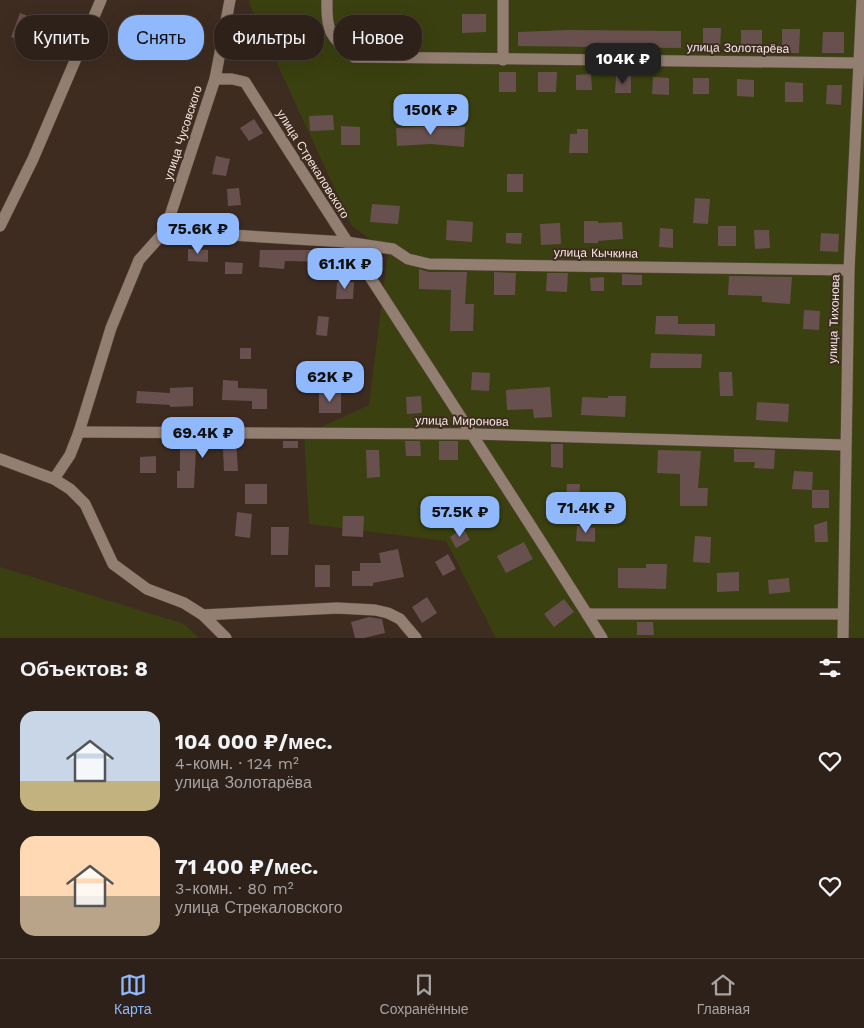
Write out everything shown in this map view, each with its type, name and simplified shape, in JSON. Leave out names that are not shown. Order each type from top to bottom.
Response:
[{"type":"street","points":[[0,226],[34,159],[101,0]]},
{"type":"street","name":"улица Золотарёва","points":[[328,0],[327,23],[336,41],[354,57],[858,63]]},
{"type":"street","points":[[503,0],[503,60]]},
{"type":"street","name":"улица Тихонова","points":[[843,638],[849,270],[862,0]]},
{"type":"street","name":"улица Чусовского","points":[[54,479],[70,455],[79,432],[111,328],[139,260],[165,231],[215,79],[229,4]]},
{"type":"street","name":"улица Стрекаловского","points":[[215,79],[232,79],[245,82],[346,242],[473,434],[602,638]]},
{"type":"street","name":"улица Кычкина","points":[[165,231],[346,242],[393,249],[408,259],[430,264],[849,270]]},
{"type":"street","name":"улица Миронова","points":[[79,432],[473,434],[845,445]]},
{"type":"street","points":[[0,459],[54,479],[70,489],[85,504],[113,564],[147,589],[184,603],[203,615],[226,638]]},
{"type":"street","points":[[203,615],[337,608],[375,610],[388,613],[400,619],[416,638]]},
{"type":"street","points":[[587,614],[842,614]]},
{"type":"green space","points":[[250,0],[864,0],[864,638],[496,638],[446,541],[309,524],[304,435],[369,405],[388,252],[352,226],[275,60],[324,60],[324,15],[255,15],[249,3]]},
{"type":"green space","points":[[0,567],[184,624],[199,638],[0,638]]},
{"type":"building","points":[[462,14],[486,14],[486,32],[462,33]]},
{"type":"building","points":[[15,26],[15,38],[11,37]]},
{"type":"building","points":[[703,28],[721,28],[720,50],[703,50]]},
{"type":"building","points":[[782,29],[800,29],[799,53],[782,53]]},
{"type":"building","points":[[569,30],[681,31],[681,48],[518,46],[518,32]]},
{"type":"building","points":[[741,30],[762,30],[762,49],[741,49]]},
{"type":"building","points":[[823,32],[844,32],[844,53],[822,53]]},
{"type":"building","points":[[499,72],[516,72],[516,92],[499,92]]},
{"type":"building","points":[[538,72],[557,72],[556,92],[538,92]]},
{"type":"building","points":[[591,74],[592,90],[576,90],[576,75]]},
{"type":"building","points":[[616,76],[631,76],[631,93],[615,93]]},
{"type":"building","points":[[653,77],[669,78],[669,95],[652,94]]},
{"type":"building","points":[[693,78],[709,78],[709,94],[693,94]]},
{"type":"building","points":[[737,79],[754,80],[754,97],[737,96]]},
{"type":"building","points":[[785,82],[803,83],[803,102],[785,102]]},
{"type":"building","points":[[827,85],[842,85],[841,105],[826,104]]},
{"type":"building","points":[[333,115],[334,130],[310,131],[309,116]]},
{"type":"building","points":[[254,119],[263,133],[249,141],[240,128]]},
{"type":"building","points":[[341,126],[360,127],[360,145],[341,145]]},
{"type":"building","points":[[465,127],[464,147],[431,144],[397,146],[396,128]]},
{"type":"building","points":[[577,129],[588,129],[588,153],[569,153],[570,134],[577,134]]},
{"type":"building","points":[[216,156],[230,159],[226,176],[212,174]]},
{"type":"building","points":[[507,174],[523,174],[523,192],[507,192]]},
{"type":"building","points":[[239,188],[241,205],[228,206],[227,189]]},
{"type":"building","points":[[695,198],[710,199],[708,224],[693,223]]},
{"type":"building","points":[[372,204],[400,206],[398,224],[370,222]]},
{"type":"building","points":[[447,220],[473,222],[472,242],[446,240]]},
{"type":"building","points":[[584,221],[598,221],[598,223],[622,222],[623,239],[584,243]]},
{"type":"building","points":[[560,223],[561,244],[541,245],[540,224]]},
{"type":"building","points":[[718,226],[736,226],[736,246],[718,246]]},
{"type":"building","points":[[660,228],[673,229],[673,248],[659,247]]},
{"type":"building","points":[[754,230],[769,230],[770,248],[755,249]]},
{"type":"building","points":[[506,233],[522,233],[521,244],[506,243]]},
{"type":"building","points":[[821,233],[839,234],[838,252],[820,251]]},
{"type":"building","points":[[188,249],[208,250],[208,262],[188,261]]},
{"type":"building","points":[[260,250],[344,250],[344,277],[331,276],[332,262],[285,261],[284,269],[259,267]]},
{"type":"building","points":[[225,262],[243,263],[242,274],[225,274]]},
{"type":"building","points":[[419,269],[429,272],[467,272],[465,304],[474,304],[473,331],[450,331],[451,290],[419,289]]},
{"type":"building","points":[[494,272],[516,273],[515,295],[494,295]]},
{"type":"building","points":[[547,273],[568,273],[567,292],[546,291]]},
{"type":"building","points":[[622,274],[642,275],[642,285],[622,285]]},
{"type":"building","points":[[729,276],[792,277],[790,304],[762,302],[762,296],[728,295]]},
{"type":"building","points":[[604,277],[604,291],[591,291],[590,278]]},
{"type":"building","points":[[337,282],[354,282],[353,299],[336,299]]},
{"type":"building","points":[[804,310],[820,311],[819,330],[803,329]]},
{"type":"building","points":[[318,316],[329,317],[327,336],[316,335]]},
{"type":"building","points":[[656,316],[678,316],[678,324],[715,324],[715,336],[655,334]]},
{"type":"building","points":[[240,348],[251,348],[251,359],[240,359]]},
{"type":"building","points":[[651,353],[702,354],[701,368],[650,368]]},
{"type":"building","points":[[472,372],[490,373],[489,391],[471,390]]},
{"type":"building","points":[[719,372],[732,372],[733,396],[720,396]]},
{"type":"building","points":[[223,380],[238,381],[238,388],[267,389],[267,409],[252,409],[252,401],[222,400]]},
{"type":"building","points":[[193,387],[193,406],[170,407],[170,405],[136,403],[137,391],[170,393],[170,388]]},
{"type":"building","points":[[550,387],[552,417],[534,418],[533,409],[507,410],[506,390]]},
{"type":"building","points":[[319,393],[341,393],[341,413],[319,413]]},
{"type":"building","points":[[421,396],[422,413],[407,414],[406,397]]},
{"type":"building","points":[[608,396],[626,396],[625,417],[581,415],[582,397],[608,398]]},
{"type":"building","points":[[757,402],[789,404],[788,422],[756,420]]},
{"type":"building","points":[[180,440],[236,440],[238,471],[224,471],[223,448],[196,448],[194,488],[177,488],[177,471],[180,471]]},
{"type":"building","points":[[283,441],[298,441],[298,448],[283,448]]},
{"type":"building","points":[[405,441],[420,441],[421,456],[406,456]]},
{"type":"building","points":[[439,441],[458,441],[458,460],[439,460]]},
{"type":"building","points":[[551,444],[563,444],[563,468],[551,467]]},
{"type":"building","points":[[734,449],[775,450],[774,469],[754,468],[755,462],[734,462]]},
{"type":"building","points":[[366,450],[379,450],[380,477],[367,478]]},
{"type":"building","points":[[658,450],[701,451],[698,488],[708,488],[707,506],[680,506],[680,474],[657,473]]},
{"type":"building","points":[[156,456],[156,473],[140,473],[140,457]]},
{"type":"building","points":[[794,471],[813,472],[812,490],[792,489]]},
{"type":"building","points":[[245,484],[267,484],[267,504],[245,504]]},
{"type":"building","points":[[567,484],[580,484],[579,502],[566,501]]},
{"type":"building","points":[[812,490],[829,490],[829,508],[812,508]]},
{"type":"building","points":[[603,492],[619,493],[617,511],[601,510]]},
{"type":"building","points":[[237,512],[252,514],[250,538],[235,536]]},
{"type":"building","points":[[343,516],[364,516],[363,537],[342,536]]},
{"type":"building","points":[[827,521],[828,542],[815,542],[814,525]]},
{"type":"building","points":[[577,526],[595,528],[595,542],[576,541]]},
{"type":"building","points":[[271,527],[289,527],[288,555],[271,555]]},
{"type":"building","points":[[463,528],[470,540],[456,548],[450,537]]},
{"type":"building","points":[[695,536],[711,537],[710,563],[693,562]]},
{"type":"building","points":[[524,542],[533,559],[506,573],[497,556]]},
{"type":"building","points":[[398,549],[404,577],[373,583],[373,586],[352,586],[352,571],[360,571],[360,563],[381,563],[379,553]]},
{"type":"building","points":[[448,554],[456,569],[443,576],[435,562]]},
{"type":"building","points":[[646,564],[667,564],[666,589],[618,588],[618,568],[646,568]]},
{"type":"building","points":[[315,565],[330,565],[330,587],[315,587]]},
{"type":"building","points":[[739,572],[739,591],[717,592],[717,573]]},
{"type":"building","points":[[789,578],[790,592],[769,594],[768,580]]},
{"type":"building","points":[[427,597],[437,613],[422,623],[412,607]]},
{"type":"building","points":[[564,599],[574,612],[554,627],[544,614]]},
{"type":"building","points":[[369,617],[382,619],[385,633],[355,638],[351,622]]},
{"type":"building","points":[[637,622],[653,622],[654,635],[637,635]]}]
